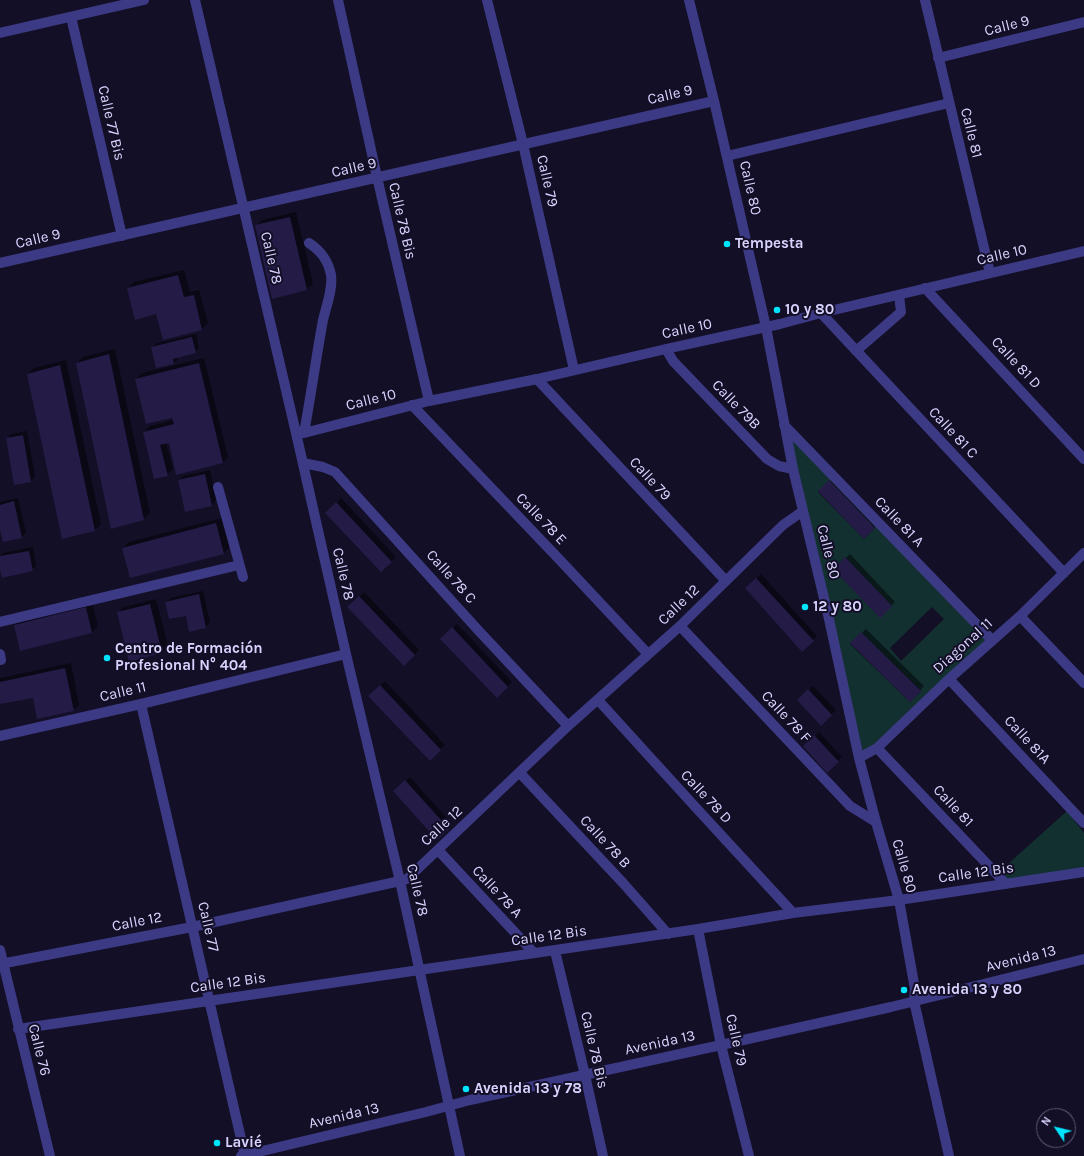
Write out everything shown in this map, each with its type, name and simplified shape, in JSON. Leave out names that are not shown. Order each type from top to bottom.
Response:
[{"type":"street","points":[[0,33],[144,0]]},
{"type":"street","name":"Calle 78","points":[[195,0],[244,208],[300,433],[303,463],[346,654],[400,881],[460,1156]]},
{"type":"street","name":"Calle 78 Bis","points":[[338,0],[429,401]]},
{"type":"street","name":"Calle 79","points":[[487,0],[523,144],[574,370]]},
{"type":"street","name":"Calle 80","points":[[689,0],[727,156],[766,327],[793,469],[829,619],[859,758],[899,900],[915,989],[914,1001],[950,1156]]},
{"type":"street","name":"Calle 81","points":[[925,0],[990,273]]},
{"type":"street","name":"Calle 77 Bis","points":[[71,17],[122,236]]},
{"type":"street","name":"Calle 9","points":[[938,58],[1084,22]]},
{"type":"street","name":"Calle 9","points":[[0,264],[714,101]]},
{"type":"street","points":[[727,156],[949,103]]},
{"type":"street","points":[[300,433],[331,277],[329,266],[325,258],[318,249],[309,243]]},
{"type":"street","name":"Calle 10","points":[[300,433],[429,401],[536,379],[766,327],[1084,251]]},
{"type":"street","name":"Calle 81 D","points":[[925,288],[1084,459]]},
{"type":"street","points":[[856,351],[900,312],[899,295]]},
{"type":"street","name":"Calle 81 C","points":[[821,313],[1064,573]]},
{"type":"street","name":"Calle 79B","points":[[666,349],[673,361],[767,459],[779,466],[793,469]]},
{"type":"street","name":"Calle 79","points":[[536,379],[726,581]]},
{"type":"street","name":"Calle 78 E","points":[[412,405],[648,654]]},
{"type":"street","name":"Calle 81 A","points":[[784,425],[992,640]]},
{"type":"street","name":"Calle 78 C","points":[[303,463],[323,466],[335,472],[478,630],[568,726]]},
{"type":"street","points":[[218,487],[242,577]]},
{"type":"street","name":"Calle 12","points":[[2,964],[192,927],[408,878],[568,726],[680,626],[783,526],[803,512]]},
{"type":"street","name":"Diagonal 11","points":[[859,758],[877,748],[949,678],[1020,616],[1084,553]]},
{"type":"street","points":[[0,622],[239,564]]},
{"type":"street","points":[[1020,616],[1084,683]]},
{"type":"street","name":"Calle 78 F","points":[[680,626],[850,806],[876,822]]},
{"type":"street","name":"Calle 11","points":[[0,736],[141,704],[346,654]]},
{"type":"street","name":"Calle 81A","points":[[949,678],[1084,823]]},
{"type":"street","name":"Calle 78 D","points":[[598,700],[793,913]]},
{"type":"street","name":"Calle 77","points":[[141,704],[244,1156]]},
{"type":"street","name":"Calle 81","points":[[877,748],[1006,884]]},
{"type":"street","name":"Calle 78 B","points":[[520,773],[623,883],[668,934]]},
{"type":"street","name":"Calle 78 A","points":[[438,850],[534,953]]},
{"type":"street","name":"Calle 12 Bis","points":[[18,1029],[668,934],[793,913],[899,900],[1084,872]]},
{"type":"street","name":"Calle 79","points":[[698,929],[721,1046],[749,1156]]},
{"type":"street","name":"Calle 76","points":[[0,950],[2,964],[50,1156]]},
{"type":"street","name":"Calle 78 Bis","points":[[555,950],[603,1156]]},
{"type":"street","name":"Avenida 13","points":[[244,1156],[426,1112],[448,1105],[585,1074],[721,1046],[914,1001],[1084,959]]},
{"type":"green space","points":[[784,425],[992,640],[859,758]],"holes":[[[829,481],[875,528],[864,539],[818,492]],[[932,607],[944,619],[901,661],[890,648]],[[861,633],[921,691],[910,702],[850,644]]]},
{"type":"green space","points":[[1067,811],[1084,833],[1084,867],[1008,882],[999,872]]},
{"type":"building","points":[[290,217],[307,290],[272,299],[255,225]]},
{"type":"building","points":[[178,275],[184,297],[194,295],[202,330],[163,340],[156,314],[135,320],[127,288]]},
{"type":"building","points":[[192,337],[196,353],[173,359],[174,364],[156,368],[151,347]]},
{"type":"building","points":[[109,354],[144,520],[111,529],[76,363]]},
{"type":"building","points":[[199,363],[223,463],[176,475],[169,443],[160,445],[168,476],[154,479],[143,432],[174,424],[172,418],[146,424],[135,379]]},
{"type":"building","points":[[60,365],[95,531],[62,539],[27,374]]},
{"type":"building","points":[[23,435],[31,482],[14,485],[6,438]]},
{"type":"building","points":[[205,474],[212,506],[185,512],[178,480]]},
{"type":"building","points":[[829,480],[875,528],[864,539],[818,491]]},
{"type":"building","points":[[14,501],[22,538],[3,542],[0,530],[0,505]]},
{"type":"building","points":[[336,502],[392,562],[381,572],[325,513]]},
{"type":"building","points":[[216,523],[224,554],[130,578],[122,548]]},
{"type":"building","points":[[29,551],[33,571],[2,578],[0,570],[0,556]]},
{"type":"building","points":[[845,557],[892,606],[880,618],[833,569]]},
{"type":"building","points":[[756,578],[814,641],[802,652],[745,588]]},
{"type":"building","points":[[199,594],[206,628],[189,632],[186,616],[169,619],[165,602]]},
{"type":"building","points":[[359,596],[415,655],[404,666],[347,607]]},
{"type":"building","points":[[150,604],[162,653],[129,662],[117,612]]},
{"type":"building","points":[[86,607],[92,633],[20,651],[14,625]]},
{"type":"building","points":[[452,627],[508,687],[497,698],[440,639]]},
{"type":"building","points":[[861,632],[921,691],[910,702],[850,643]]},
{"type":"building","points":[[65,668],[74,711],[37,719],[33,698],[0,704],[0,682]]},
{"type":"building","points":[[380,685],[441,750],[430,761],[368,696]]},
{"type":"building","points":[[808,689],[832,715],[821,726],[797,700]]},
{"type":"building","points":[[814,735],[839,762],[827,773],[803,746]]},
{"type":"building","points":[[405,780],[449,829],[437,840],[393,791]]},
{"type":"place","name":"Tempesta","points":[[727,244]]},
{"type":"place","name":"10 y 80","points":[[777,310]]},
{"type":"place","name":"12 y 80","points":[[805,607]]},
{"type":"place","name":"Centro de Formación Profesional N° 404","points":[[107,658]]},
{"type":"place","name":"Avenida 13 y 80","points":[[904,990]]},
{"type":"place","name":"Avenida 13 y 78","points":[[466,1089]]},
{"type":"place","name":"Lavié","points":[[217,1143]]}]
